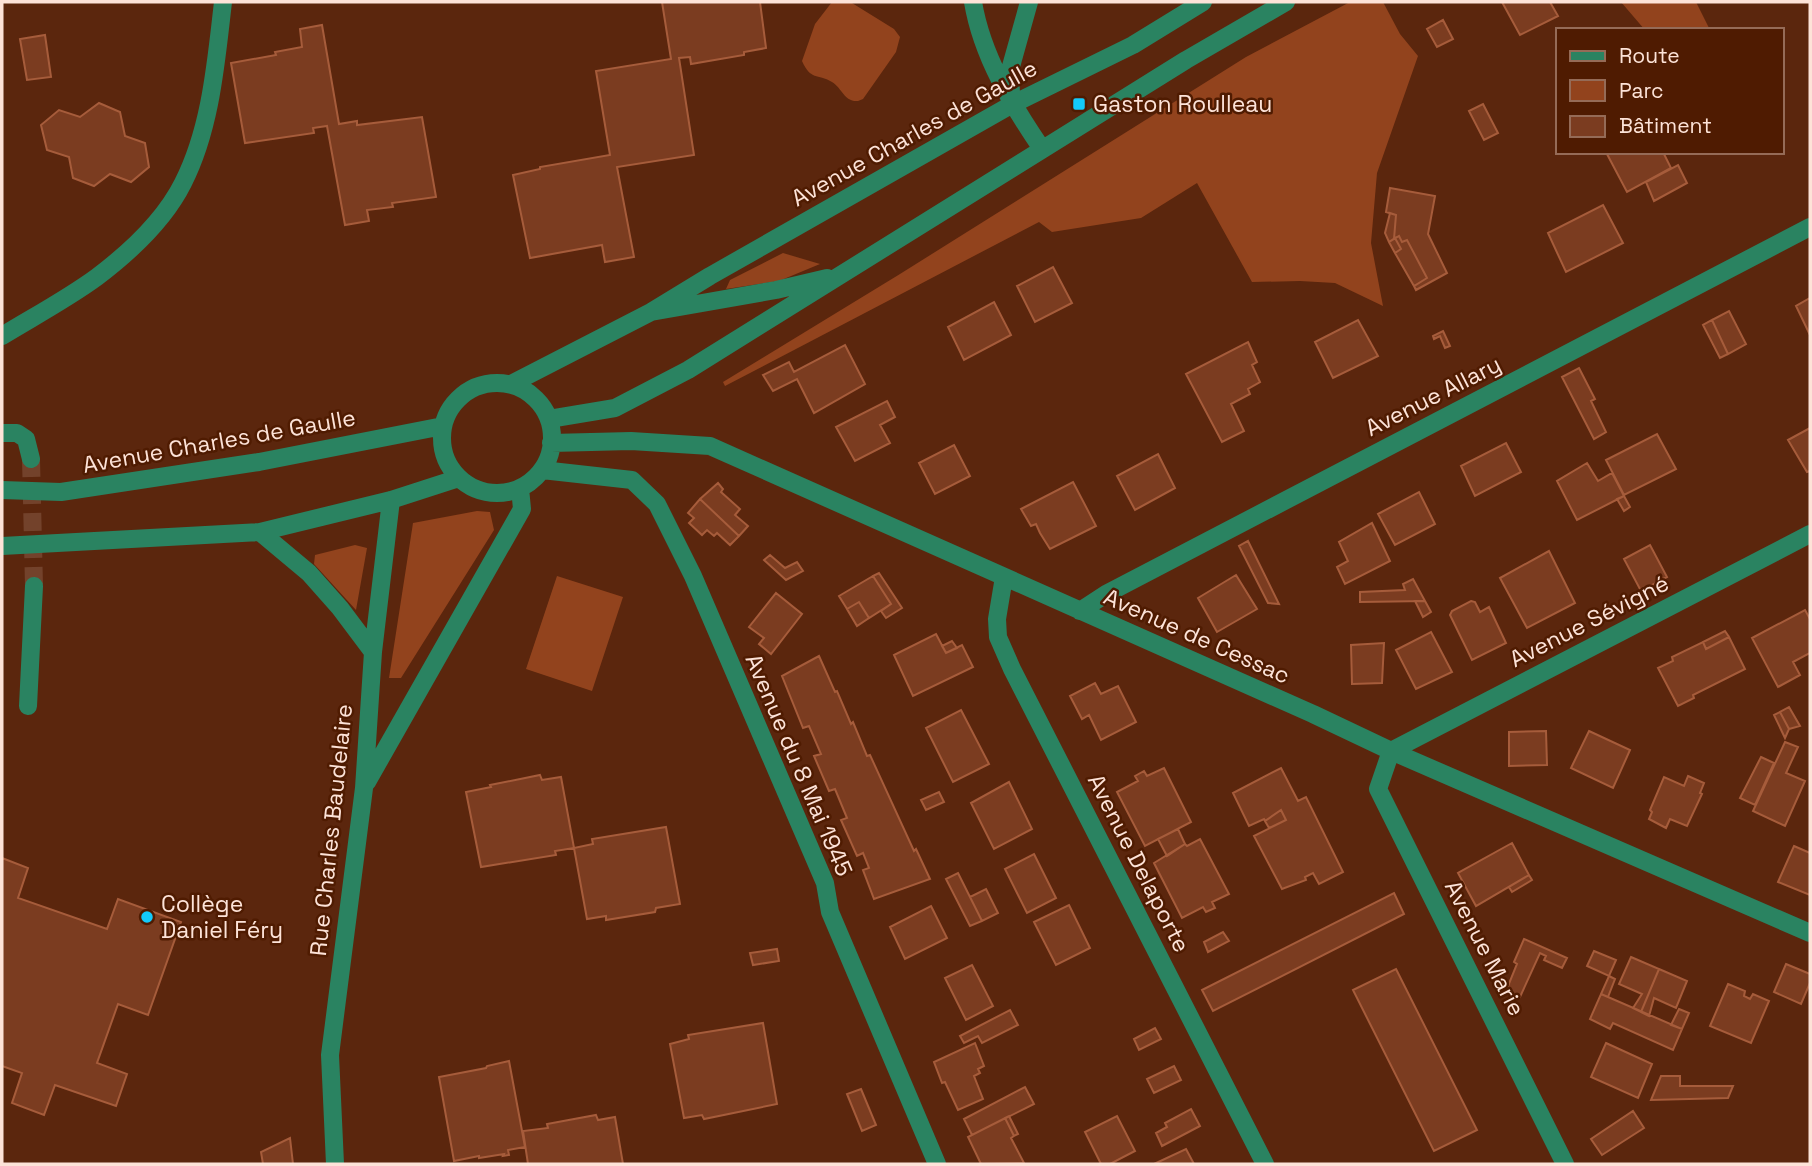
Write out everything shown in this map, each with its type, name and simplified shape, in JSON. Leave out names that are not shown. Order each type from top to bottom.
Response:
[{"type":"street","points":[[2,337],[96,278],[129,250],[160,218],[183,183],[201,134],[216,68],[223,2]]},
{"type":"street","points":[[973,2],[977,26],[1011,104],[1042,149]]},
{"type":"street","points":[[1011,104],[1010,70],[1029,2]]},
{"type":"street","name":"Avenue Charles de Gaulle","points":[[511,384],[651,312],[710,275],[1011,104],[1133,45],[1203,2]]},
{"type":"street","name":"Avenue Charles de Gaulle","points":[[549,418],[615,408],[688,370],[1186,60],[1286,2]]},
{"type":"street","name":"Avenue Allary","points":[[1080,611],[1106,594],[1810,227]]},
{"type":"street","name":"Avenue Charles de Gaulle","points":[[651,312],[776,290],[840,275]]},
{"type":"street","points":[[494,382],[511,384],[527,391],[541,403],[549,418],[550,453],[542,470],[528,484],[511,492],[493,494],[474,489],[458,478],[447,463],[442,445],[443,426],[450,408],[461,395],[477,386],[494,382]]},
{"type":"street","name":"Avenue Charles de Gaulle","points":[[2,490],[61,492],[259,462],[443,426]]},
{"type":"street","points":[[2,433],[17,433],[26,439],[32,459]]},
{"type":"street","name":"Avenue de Cessac","points":[[551,443],[631,441],[710,446],[1391,751],[1810,933]]},
{"type":"street","name":"Avenue du 8 Mai 1945","points":[[542,470],[632,480],[657,504],[693,576],[825,883],[830,912],[937,1164]]},
{"type":"street","points":[[2,546],[260,532],[391,500],[458,478]]},
{"type":"street","points":[[364,788],[522,509],[520,488]]},
{"type":"street","name":"Rue Charles Baudelaire","points":[[335,1164],[330,1055],[364,788],[373,652],[391,500]]},
{"type":"street","points":[[260,532],[309,573],[373,652]]},
{"type":"street","name":"Avenue Sévigné","points":[[1391,751],[1810,534]]},
{"type":"street","name":"Avenue Delaporte","points":[[1004,577],[997,619],[998,637],[1012,670],[1265,1164]]},
{"type":"street","points":[[28,706],[34,586]]},
{"type":"street","name":"Avenue Marie","points":[[1391,751],[1378,789],[1566,1164]]},
{"type":"green space","points":[[832,2],[852,3],[894,29],[900,37],[896,52],[863,99],[858,101],[847,97],[827,79],[811,74],[802,61],[815,24]]},
{"type":"green space","points":[[1350,2],[1383,2],[1400,34],[1418,56],[1377,173],[1371,243],[1383,306],[1335,283],[1252,282],[1197,183],[1141,218],[1052,232],[1039,222],[725,386],[723,382],[1246,57]]},
{"type":"green space","points":[[1621,2],[1696,2],[1709,28],[1643,28]]},
{"type":"green space","points":[[783,253],[820,264],[779,281],[726,289],[730,280]]},
{"type":"green space","points":[[477,511],[490,512],[494,530],[401,678],[389,678],[413,523]]},
{"type":"green space","points":[[355,545],[367,548],[356,610],[314,564],[315,555]]},
{"type":"green space","points":[[557,576],[623,597],[592,691],[526,669]]},
{"type":"building","points":[[662,2],[760,2],[766,48],[744,52],[744,55],[691,64],[690,57],[679,58],[694,155],[617,167],[634,257],[605,262],[602,245],[530,258],[513,175],[540,167],[610,155],[596,71],[671,59]]},
{"type":"building","points":[[1502,2],[1550,2],[1558,16],[1520,35]]},
{"type":"building","points":[[1443,20],[1453,39],[1437,47],[1427,29]]},
{"type":"building","points":[[322,25],[339,124],[357,121],[357,125],[422,117],[436,197],[392,203],[393,207],[367,210],[369,221],[345,225],[327,126],[313,128],[314,133],[245,143],[231,63],[302,47],[300,29]]},
{"type":"building","points":[[45,35],[51,77],[27,80],[20,39]]},
{"type":"building","points":[[99,103],[120,112],[125,136],[145,143],[149,167],[131,182],[110,174],[94,186],[73,178],[69,157],[47,150],[41,125],[59,110],[80,117]]},
{"type":"building","points":[[1483,104],[1498,133],[1484,140],[1469,111]]},
{"type":"building","points":[[1607,154],[1664,154],[1671,168],[1627,192]]},
{"type":"building","points":[[1678,165],[1687,183],[1654,201],[1646,182]]},
{"type":"building","points":[[1390,188],[1435,196],[1428,234],[1447,273],[1416,290],[1414,286],[1427,278],[1407,240],[1402,242],[1399,236],[1394,239],[1396,215],[1386,212]]},
{"type":"building","points":[[1603,205],[1623,243],[1566,272],[1548,233]]},
{"type":"building","points":[[1390,213],[1396,215],[1394,239],[1389,242],[1385,233]]},
{"type":"building","points":[[1399,236],[1402,242],[1407,240],[1427,278],[1414,286],[1395,253],[1401,249],[1395,238]]},
{"type":"building","points":[[1395,238],[1401,249],[1395,253],[1389,242]]},
{"type":"building","points":[[1053,267],[1072,303],[1035,322],[1017,286]]},
{"type":"building","points":[[1810,298],[1810,335],[1796,306]]},
{"type":"building","points":[[994,302],[1011,335],[964,360],[948,327]]},
{"type":"building","points":[[1729,311],[1746,344],[1728,354],[1712,320]]},
{"type":"building","points":[[1358,320],[1378,356],[1333,378],[1315,342]]},
{"type":"building","points":[[1712,320],[1728,354],[1720,358],[1703,325]]},
{"type":"building","points":[[1443,331],[1450,346],[1445,348],[1440,336],[1434,339],[1433,336]]},
{"type":"building","points":[[1248,342],[1257,362],[1252,365],[1260,382],[1248,389],[1250,394],[1231,404],[1244,431],[1222,442],[1186,374]]},
{"type":"building","points":[[845,345],[865,384],[814,413],[797,379],[773,391],[763,375],[789,362],[794,372]]},
{"type":"building","points":[[1579,368],[1595,399],[1591,401],[1606,432],[1594,439],[1562,377]]},
{"type":"building","points":[[887,401],[895,417],[880,425],[890,443],[855,461],[836,427]]},
{"type":"building","points":[[1810,428],[1810,471],[1807,472],[1788,440]]},
{"type":"building","points":[[1657,434],[1676,469],[1624,495],[1606,460]]},
{"type":"building","points":[[1506,443],[1521,472],[1475,496],[1461,466]]},
{"type":"building","points":[[954,445],[970,476],[935,494],[919,463]]},
{"type":"building","points":[[1158,454],[1175,488],[1135,510],[1117,476]]},
{"type":"building","points":[[1587,463],[1598,481],[1612,473],[1624,496],[1577,520],[1557,481]]},
{"type":"building","points":[[1073,482],[1096,526],[1050,549],[1036,524],[1031,526],[1021,509]]},
{"type":"building","points":[[718,483],[723,489],[721,492],[740,509],[735,515],[748,526],[739,536],[700,499]]},
{"type":"building","points":[[1419,492],[1435,524],[1395,545],[1378,514]]},
{"type":"building","points":[[1624,496],[1630,507],[1624,511],[1617,499]]},
{"type":"building","points":[[700,499],[739,536],[730,545],[717,533],[714,536],[707,530],[702,535],[689,523],[694,518],[688,513]]},
{"type":"building","points":[[1372,523],[1390,561],[1345,584],[1337,567],[1348,561],[1339,542]]},
{"type":"building","points":[[1248,541],[1279,604],[1268,603],[1239,546]]},
{"type":"building","points":[[1650,545],[1667,577],[1641,591],[1624,559]]},
{"type":"building","points":[[1549,551],[1575,603],[1527,628],[1500,578]]},
{"type":"building","points":[[770,555],[785,568],[797,562],[803,571],[786,580],[764,560]]},
{"type":"building","points":[[879,573],[902,608],[886,618],[881,611],[891,604],[873,576]]},
{"type":"building","points":[[1236,575],[1257,609],[1217,632],[1198,598]]},
{"type":"building","points":[[873,576],[891,604],[869,618],[859,602],[847,609],[839,596]]},
{"type":"building","points":[[1413,579],[1425,601],[1360,602],[1360,592],[1405,590],[1403,584]]},
{"type":"building","points":[[776,593],[802,614],[771,654],[759,644],[764,638],[749,627]]},
{"type":"building","points":[[1415,601],[1425,601],[1431,612],[1423,617]]},
{"type":"building","points":[[1471,601],[1475,602],[1480,612],[1489,607],[1506,643],[1472,660],[1450,615],[1452,611]]},
{"type":"building","points":[[859,602],[869,618],[857,626],[847,609]]},
{"type":"building","points":[[1805,610],[1810,619],[1810,653],[1793,662],[1800,675],[1778,687],[1752,638]]},
{"type":"building","points":[[1725,631],[1729,637],[1706,649],[1703,642]]},
{"type":"building","points":[[1431,632],[1452,672],[1416,689],[1396,650]]},
{"type":"building","points":[[936,634],[946,653],[962,645],[973,667],[913,696],[894,655]]},
{"type":"building","points":[[1729,637],[1745,669],[1693,695],[1694,698],[1678,706],[1658,668],[1673,661],[1672,657],[1703,642],[1706,649]]},
{"type":"building","points":[[952,641],[957,648],[946,653],[942,646]]},
{"type":"building","points":[[1384,643],[1382,683],[1352,684],[1351,645]]},
{"type":"building","points":[[819,656],[930,879],[874,899],[863,870],[869,868],[863,853],[857,856],[841,820],[847,818],[835,789],[829,791],[814,756],[821,754],[809,726],[803,728],[782,676]]},
{"type":"building","points":[[1095,683],[1101,694],[1118,686],[1136,722],[1101,740],[1089,715],[1082,719],[1070,696]]},
{"type":"building","points":[[1789,707],[1800,726],[1789,729],[1780,712]]},
{"type":"building","points":[[961,710],[989,764],[953,782],[926,728]]},
{"type":"building","points":[[1780,712],[1789,729],[1785,738],[1774,715]]},
{"type":"building","points":[[1546,731],[1547,765],[1509,766],[1509,732]]},
{"type":"building","points":[[1589,731],[1630,750],[1613,788],[1571,768]]},
{"type":"building","points":[[1785,742],[1798,747],[1786,773],[1805,781],[1785,826],[1753,811]]},
{"type":"building","points":[[1761,757],[1774,763],[1755,805],[1740,798]]},
{"type":"building","points":[[1164,768],[1191,822],[1145,846],[1117,792],[1138,781],[1135,776],[1144,771],[1147,776]]},
{"type":"building","points":[[1281,768],[1298,801],[1306,797],[1343,872],[1319,884],[1313,873],[1305,877],[1306,880],[1282,889],[1254,836],[1286,820],[1281,810],[1265,821],[1264,819],[1249,826],[1233,793]]},
{"type":"building","points":[[540,775],[542,780],[561,777],[574,848],[555,851],[556,855],[481,867],[466,792]]},
{"type":"building","points":[[1688,776],[1704,783],[1700,793],[1702,794],[1687,826],[1670,819],[1666,828],[1649,819],[1664,777],[1684,786]]},
{"type":"building","points":[[1009,782],[1032,829],[994,849],[971,803]]},
{"type":"building","points":[[939,792],[944,802],[926,810],[921,800]]},
{"type":"building","points":[[1281,810],[1286,820],[1269,828],[1265,821]]},
{"type":"building","points":[[666,827],[680,904],[656,908],[655,912],[606,920],[606,916],[587,919],[574,848],[593,844],[592,839]]},
{"type":"building","points":[[1178,829],[1185,844],[1167,856],[1158,839]]},
{"type":"building","points":[[1200,839],[1229,894],[1212,902],[1215,908],[1206,912],[1203,907],[1182,918],[1154,863],[1185,844],[1187,846]]},
{"type":"building","points":[[1512,843],[1529,875],[1476,906],[1458,873]]},
{"type":"building","points":[[1794,846],[1810,853],[1810,895],[1778,882]]},
{"type":"building","points":[[1034,854],[1056,898],[1027,913],[1005,869]]},
{"type":"building","points":[[2,858],[28,868],[18,898],[107,929],[118,899],[181,922],[148,1015],[118,1004],[97,1063],[127,1074],[116,1106],[55,1085],[44,1115],[12,1103],[22,1073],[2,1066]]},
{"type":"building","points":[[958,873],[982,921],[970,926],[946,879]]},
{"type":"building","points":[[1529,875],[1532,880],[1512,892],[1509,887]]},
{"type":"building","points":[[986,889],[998,913],[982,921],[970,897]]},
{"type":"building","points":[[1394,893],[1404,914],[1213,1011],[1202,990]]},
{"type":"building","points":[[1069,905],[1090,948],[1056,965],[1034,922]]},
{"type":"building","points":[[931,906],[947,938],[905,959],[890,927]]},
{"type":"building","points":[[1223,932],[1229,941],[1208,952],[1204,942]]},
{"type":"building","points":[[1524,939],[1567,958],[1562,968],[1544,960],[1546,956],[1540,953],[1520,997],[1506,991]]},
{"type":"building","points":[[777,949],[779,961],[753,965],[750,953]]},
{"type":"building","points":[[1594,951],[1616,960],[1609,976],[1587,966]]},
{"type":"building","points":[[1631,957],[1659,969],[1641,1012],[1633,1008],[1642,994],[1619,984]]},
{"type":"building","points":[[1786,964],[1810,974],[1810,983],[1801,1004],[1774,992]]},
{"type":"building","points":[[972,965],[993,1006],[966,1020],[945,978]]},
{"type":"building","points":[[1396,969],[1477,1130],[1434,1151],[1353,990]]},
{"type":"building","points":[[1659,969],[1687,981],[1676,1008],[1654,998],[1649,1016],[1641,1012]]},
{"type":"building","points":[[1609,976],[1615,979],[1608,997],[1601,994]]},
{"type":"building","points":[[1728,984],[1745,991],[1744,996],[1750,999],[1753,994],[1769,1001],[1751,1043],[1710,1026]]},
{"type":"building","points":[[1601,994],[1682,1029],[1673,1050],[1613,1023],[1610,1029],[1590,1019]]},
{"type":"building","points":[[1679,1009],[1689,1013],[1682,1029],[1671,1025]]},
{"type":"building","points":[[1010,1010],[1018,1025],[982,1043],[978,1036],[964,1043],[960,1036]]},
{"type":"building","points":[[763,1023],[777,1104],[704,1119],[702,1115],[684,1118],[670,1044],[689,1039],[688,1035]]},
{"type":"building","points":[[1155,1028],[1161,1039],[1139,1050],[1134,1039]]},
{"type":"building","points":[[975,1043],[984,1066],[978,1069],[980,1073],[974,1076],[983,1099],[958,1110],[945,1082],[942,1083],[934,1062]]},
{"type":"building","points":[[1606,1043],[1652,1064],[1638,1098],[1591,1077]]},
{"type":"building","points":[[509,1061],[525,1147],[508,1150],[509,1155],[479,1156],[454,1161],[439,1077]]},
{"type":"building","points":[[1174,1066],[1181,1080],[1154,1093],[1147,1079]]},
{"type":"building","points":[[1661,1076],[1680,1076],[1680,1086],[1733,1086],[1728,1098],[1651,1100]]},
{"type":"building","points":[[1025,1087],[1034,1104],[972,1135],[964,1119]]},
{"type":"building","points":[[861,1089],[876,1125],[862,1131],[847,1094]]},
{"type":"building","points":[[1191,1109],[1200,1126],[1162,1146],[1156,1133],[1167,1127],[1165,1123]]},
{"type":"building","points":[[1633,1111],[1644,1128],[1602,1155],[1591,1139]]},
{"type":"building","points":[[596,1115],[598,1120],[615,1117],[623,1164],[528,1164],[523,1131],[548,1128],[547,1124]]},
{"type":"building","points":[[1009,1116],[1018,1134],[1014,1136],[1005,1118]]},
{"type":"building","points":[[1117,1116],[1135,1151],[1110,1164],[1101,1164],[1085,1132]]},
{"type":"building","points":[[1005,1118],[1014,1136],[1011,1138],[1024,1163],[981,1164],[968,1137]]},
{"type":"building","points":[[290,1138],[293,1164],[263,1164],[261,1152]]},
{"type":"building","points":[[1186,1149],[1194,1164],[1154,1164]]},
{"type":"tunnel","points":[[31,459],[34,586]]},
{"type":"place","name":"Gaston Roulleau","points":[[1079,104]]},
{"type":"place","name":"Collège Daniel Féry","points":[[147,917]]}]
